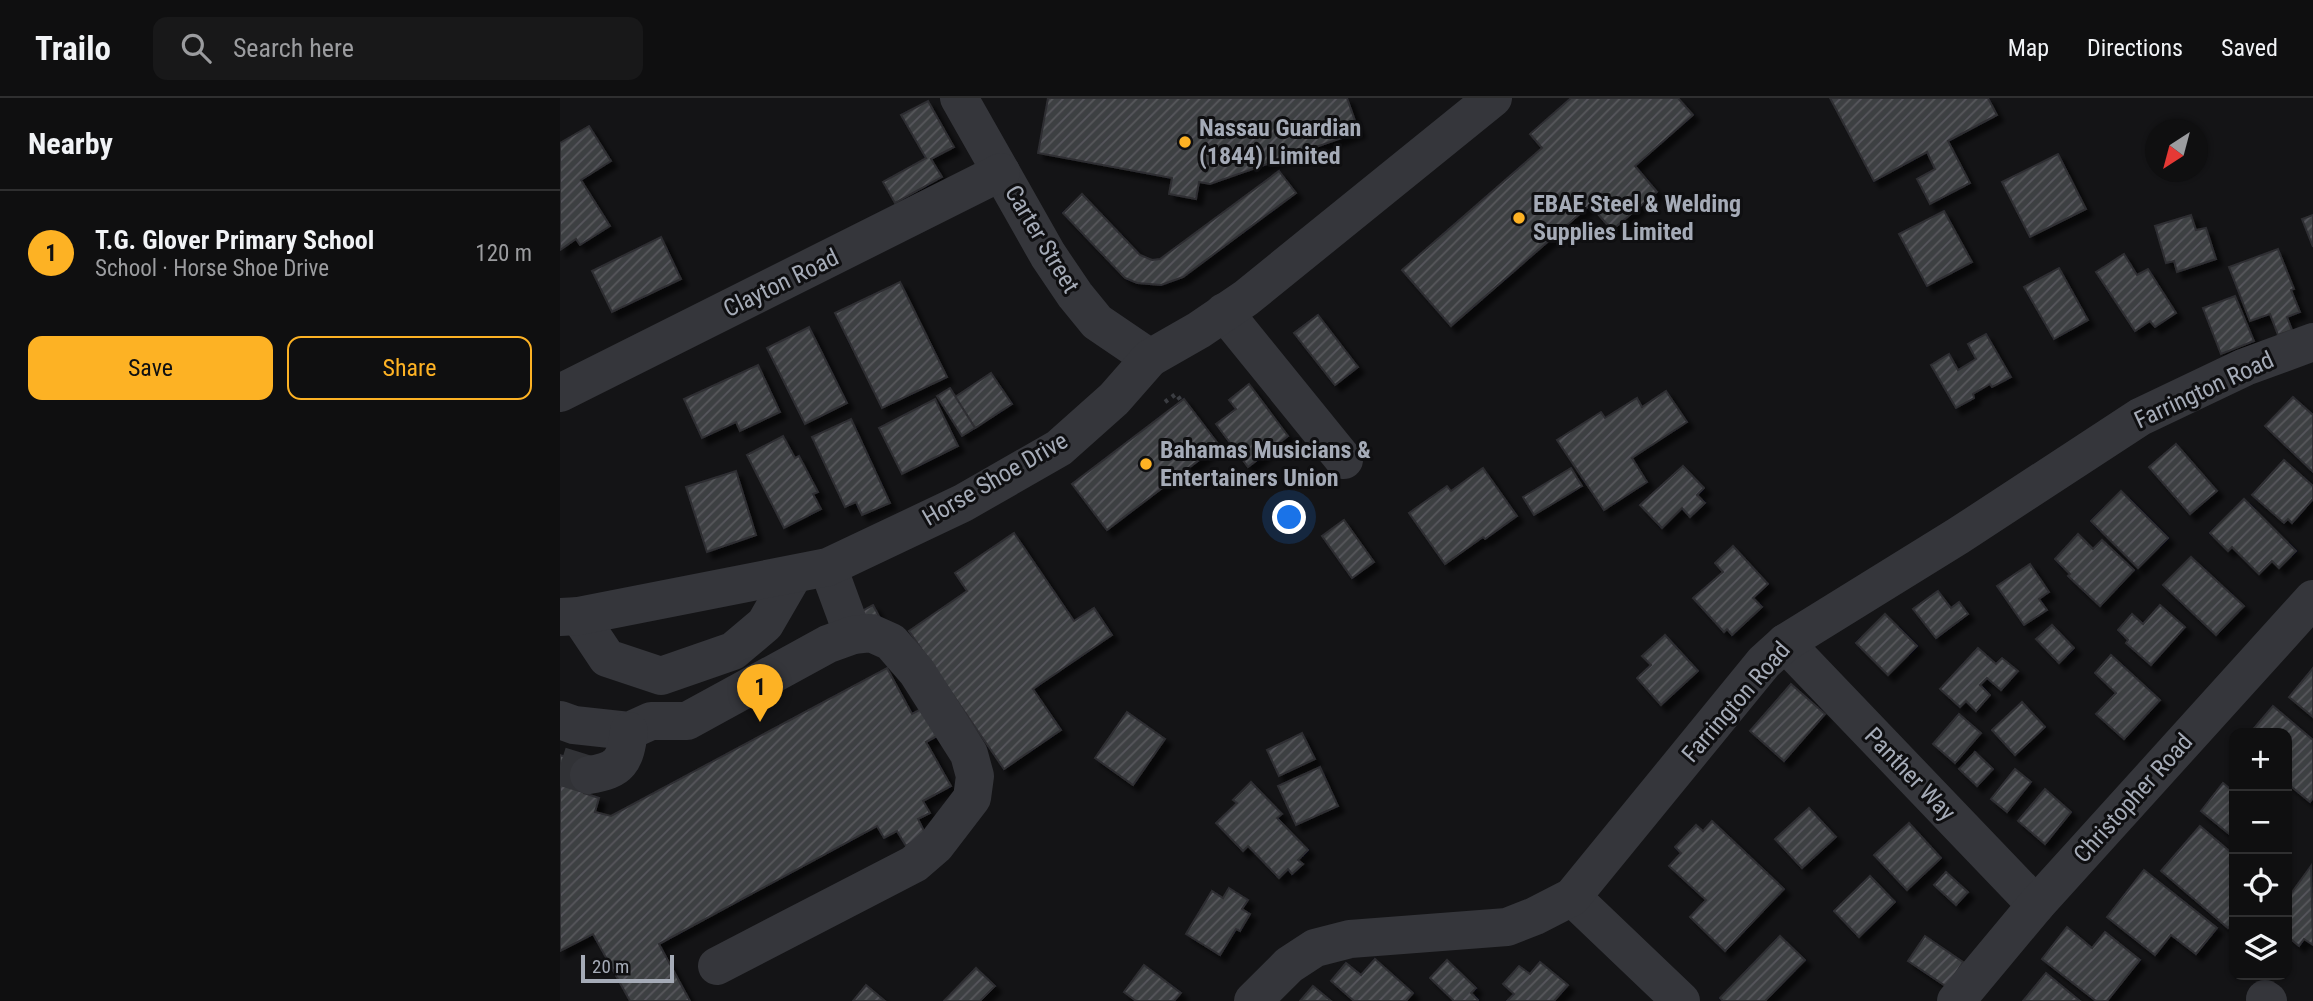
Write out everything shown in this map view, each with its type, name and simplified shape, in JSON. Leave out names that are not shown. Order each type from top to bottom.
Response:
[{"type":"street","name":"Carter Street","points":[[959,98],[1048,255],[1075,295],[1097,322],[1150,358]]},
{"type":"street","name":"Horse Shoe Drive","points":[[569,617],[811,570],[963,503],[1059,448],[1114,399],[1150,358],[1199,330],[1246,298],[1493,98]]},
{"type":"street","name":"Clayton Road","points":[[560,393],[1001,172]]},
{"type":"street","points":[[1224,312],[1344,460]]},
{"type":"street","name":"Farrington Road","points":[[1254,1001],[1289,965],[1315,948],[1350,939],[1507,927],[1572,897],[1765,662],[1784,643],[1958,536],[2140,416],[2245,367],[2313,342]]},
{"type":"street","points":[[569,617],[607,658],[662,676],[733,652],[765,624],[811,570],[853,635]]},
{"type":"street","name":"Christopher Road","points":[[1956,1001],[2036,905],[2308,614]]},
{"type":"street","points":[[560,720],[574,725],[629,731],[651,722],[687,720],[828,644],[853,635],[871,633],[891,642],[917,672],[969,754],[975,776],[972,798],[936,845],[914,864],[717,966]]},
{"type":"street","name":"Panther Way","points":[[1784,643],[2036,905]]},
{"type":"street","points":[[589,775],[606,773],[620,765],[627,750],[629,731]]},
{"type":"street","points":[[1572,897],[1681,1001]]},
{"type":"path","points":[[1165,402],[1176,394],[1182,402]]},
{"type":"building","name":"Nassau Guardian (1844) Limited","points":[[1048,98],[1347,98],[1359,132],[1210,184],[1199,182],[1196,199],[1169,194],[1172,178],[1038,153]]},
{"type":"building","name":"EBAE Steel & Welding Supplies Limited","points":[[1571,98],[1678,98],[1693,115],[1635,166],[1657,192],[1612,230],[1590,205],[1451,326],[1402,270],[1542,148],[1530,134]]},
{"type":"building","points":[[1830,98],[1988,98],[1997,115],[1948,141],[1970,183],[1930,204],[1917,179],[1935,169],[1927,152],[1874,181]]},
{"type":"building","points":[[928,101],[954,147],[931,159],[942,177],[895,203],[883,182],[926,158],[901,115]]},
{"type":"building","points":[[589,126],[611,161],[581,180],[610,226],[580,245],[576,239],[560,250],[560,143]]},
{"type":"building","points":[[2058,154],[2086,209],[2030,237],[2002,182]]},
{"type":"building","points":[[1279,171],[1296,193],[1183,277],[1161,285],[1137,283],[1125,278],[1063,213],[1082,194],[1140,255],[1152,260],[1160,259]]},
{"type":"building","points":[[1944,211],[1972,262],[1927,286],[1899,234]]},
{"type":"building","points":[[2191,215],[2196,230],[2206,228],[2216,259],[2177,272],[2174,261],[2166,263],[2155,226]]},
{"type":"building","points":[[2313,215],[2313,247],[2302,219]]},
{"type":"building","points":[[661,237],[681,279],[612,312],[592,271]]},
{"type":"building","points":[[2278,249],[2300,312],[2287,317],[2292,330],[2278,335],[2270,314],[2250,321],[2229,267]]},
{"type":"building","points":[[2124,254],[2137,275],[2148,269],[2176,313],[2155,327],[2150,321],[2135,331],[2096,272]]},
{"type":"building","points":[[2059,268],[2088,320],[2054,339],[2024,287]]},
{"type":"building","points":[[900,282],[947,377],[882,408],[835,313]]},
{"type":"building","points":[[2235,296],[2254,341],[2221,354],[2203,308]]},
{"type":"building","points":[[1318,315],[1358,367],[1335,385],[1294,333]]},
{"type":"building","points":[[809,327],[847,403],[805,424],[767,348]]},
{"type":"building","points":[[1986,334],[2011,377],[1992,387],[1990,384],[1973,394],[1974,398],[1956,408],[1931,365],[1949,354],[1958,370],[1976,359],[1968,344]]},
{"type":"building","points":[[758,365],[780,412],[740,431],[736,422],[702,438],[684,399]]},
{"type":"building","points":[[991,373],[1012,404],[975,428],[955,397]]},
{"type":"building","points":[[1249,384],[1288,436],[1248,467],[1216,424],[1236,409],[1229,400]]},
{"type":"building","points":[[950,388],[975,428],[962,436],[937,396]]},
{"type":"building","points":[[1666,391],[1687,422],[1632,458],[1647,482],[1604,510],[1557,440],[1601,412],[1605,418],[1637,398],[1642,407]]},
{"type":"building","points":[[2293,397],[2313,415],[2313,472],[2265,426]]},
{"type":"building","points":[[935,399],[958,446],[902,474],[879,428]]},
{"type":"building","points":[[1184,399],[1219,445],[1107,530],[1072,484]]},
{"type":"building","points":[[851,419],[890,503],[862,515],[856,502],[845,507],[812,437]]},
{"type":"building","points":[[783,436],[795,458],[799,456],[818,492],[813,494],[821,509],[784,528],[747,455]]},
{"type":"building","points":[[2176,444],[2217,491],[2190,514],[2149,467]]},
{"type":"building","points":[[2284,460],[2313,486],[2313,499],[2292,523],[2288,519],[2284,523],[2252,495]]},
{"type":"building","points":[[1683,466],[1704,488],[1697,495],[1705,503],[1690,517],[1682,508],[1662,528],[1640,505]]},
{"type":"building","points":[[1483,468],[1517,516],[1445,564],[1409,513],[1447,486],[1451,491]]},
{"type":"building","points":[[1571,468],[1582,486],[1534,515],[1523,497]]},
{"type":"building","points":[[736,471],[756,535],[707,552],[686,487]]},
{"type":"building","points":[[2121,491],[2168,538],[2138,568],[2091,521]]},
{"type":"building","points":[[2244,499],[2296,551],[2279,568],[2272,561],[2259,574],[2232,547],[2228,551],[2210,533]]},
{"type":"building","points":[[1344,520],[1374,562],[1352,578],[1322,536]]},
{"type":"building","points":[[1014,533],[1074,621],[1094,608],[1112,635],[1033,689],[1061,730],[1004,769],[909,631],[967,591],[955,573]]},
{"type":"building","points":[[2078,534],[2093,549],[2102,540],[2134,570],[2100,606],[2068,576],[2070,574],[2055,559]]},
{"type":"building","points":[[1733,546],[1768,584],[1753,598],[1762,607],[1732,635],[1727,629],[1724,632],[1693,598],[1723,572],[1715,563]]},
{"type":"building","points":[[2191,557],[2244,606],[2216,635],[2163,585]]},
{"type":"building","points":[[2030,564],[2049,592],[2039,599],[2047,610],[2024,625],[1997,586]]},
{"type":"building","points":[[1938,591],[1951,608],[1959,602],[1968,614],[1936,638],[1913,609]]},
{"type":"building","points":[[873,605],[882,622],[858,613]]},
{"type":"building","points":[[2160,605],[2185,627],[2151,665],[2126,643],[2128,640],[2118,630],[2132,614],[2143,624]]},
{"type":"building","points":[[1885,614],[1917,646],[1888,675],[1856,643]]},
{"type":"building","points":[[2052,625],[2074,648],[2059,663],[2036,639]]},
{"type":"building","points":[[1665,635],[1698,671],[1661,705],[1637,678],[1651,665],[1642,656]]},
{"type":"building","points":[[1978,648],[1996,664],[2002,658],[2018,671],[2001,690],[1987,678],[1980,685],[1990,695],[1976,711],[1966,701],[1960,707],[1940,689]]},
{"type":"building","points":[[2111,655],[2160,700],[2124,739],[2096,714],[2116,693],[2095,673]]},
{"type":"building","points":[[887,668],[912,714],[923,708],[937,736],[926,742],[951,786],[923,801],[930,813],[918,819],[926,835],[906,846],[897,831],[884,838],[877,826],[659,944],[690,1001],[630,1001],[593,934],[560,951],[560,755],[593,765],[584,793],[599,798],[595,812],[611,816]]},
{"type":"building","points":[[2313,668],[2313,717],[2289,697]]},
{"type":"building","points":[[1791,684],[1825,714],[1784,761],[1750,731]]},
{"type":"building","points":[[2022,702],[2045,727],[2015,755],[1992,730]]},
{"type":"building","points":[[2273,706],[2313,740],[2313,798],[2310,802],[2292,787],[2292,728],[2254,728]]},
{"type":"building","points":[[1127,712],[1165,739],[1133,785],[1095,758]]},
{"type":"building","points":[[1959,714],[1981,733],[1955,763],[1933,744]]},
{"type":"building","points":[[1302,733],[1315,759],[1279,776],[1267,750]]},
{"type":"building","points":[[1975,752],[1993,769],[1977,786],[1959,769]]},
{"type":"building","points":[[1320,767],[1338,806],[1296,825],[1278,786]]},
{"type":"building","points":[[2015,769],[2031,782],[2007,812],[1991,799]]},
{"type":"building","points":[[1251,782],[1282,814],[1277,818],[1308,850],[1298,860],[1303,864],[1292,874],[1288,869],[1279,878],[1248,846],[1243,851],[1216,823],[1237,803],[1233,800]]},
{"type":"building","points":[[2223,783],[2229,788],[2229,834],[2201,811]]},
{"type":"building","points":[[2045,789],[2071,812],[2045,844],[2018,821]]},
{"type":"building","points":[[1809,808],[1836,837],[1802,868],[1775,839]]},
{"type":"building","points":[[1712,821],[1784,889],[1725,951],[1690,917],[1706,900],[1669,866],[1681,853],[1675,847],[1696,825],[1703,831]]},
{"type":"building","points":[[1909,823],[1941,858],[1907,890],[1874,855]]},
{"type":"building","points":[[2200,826],[2229,851],[2229,927],[2228,928],[2161,871]]},
{"type":"building","points":[[2311,866],[2313,945],[2304,939],[2299,946],[2292,940],[2292,892]]},
{"type":"building","points":[[2144,870],[2217,928],[2196,954],[2171,935],[2155,955],[2107,917]]},
{"type":"building","points":[[1946,872],[1968,892],[1956,905],[1934,885]]},
{"type":"building","points":[[1870,876],[1895,902],[1859,937],[1834,911]]},
{"type":"building","points":[[1229,888],[1248,900],[1242,909],[1250,914],[1240,931],[1236,929],[1220,955],[1186,934],[1212,891],[1223,898]]},
{"type":"building","points":[[2067,927],[2092,948],[2105,932],[2140,960],[2107,1001],[2096,1001],[2042,959]]},
{"type":"building","points":[[1780,936],[1805,960],[1765,1001],[1723,1001],[1720,998]]},
{"type":"building","points":[[1925,936],[1963,962],[1947,987],[1908,961]]},
{"type":"building","points":[[1375,959],[1413,993],[1406,1001],[1354,1001],[1331,981],[1346,963],[1361,975]]},
{"type":"building","points":[[1447,960],[1476,988],[1471,993],[1477,1001],[1454,1001],[1430,978]]},
{"type":"building","points":[[1540,962],[1568,985],[1554,1001],[1507,1001],[1514,994],[1503,984],[1519,966],[1530,974]]},
{"type":"building","points":[[1144,965],[1181,993],[1174,1001],[1136,1001],[1124,992]]},
{"type":"building","points":[[976,968],[995,986],[980,1001],[944,1001]]},
{"type":"building","points":[[2046,973],[2080,1001],[2023,1001]]},
{"type":"building","points":[[866,985],[885,1001],[853,1001]]},
{"type":"building","points":[[1313,986],[1331,1001],[1300,1001]]},
{"type":"tunnel","points":[[560,766],[589,775]]},
{"type":"place","name":"Nassau Guardian (1844) Limited","points":[[1185,142]]},
{"type":"place","name":"EBAE Steel & Welding Supplies Limited","points":[[1519,218]]},
{"type":"place","name":"Bahamas Musicians & Entertainers Union","points":[[1146,464]]},
{"type":"place","name":"T.G. Glover Primary School","points":[[760,722]]}]
